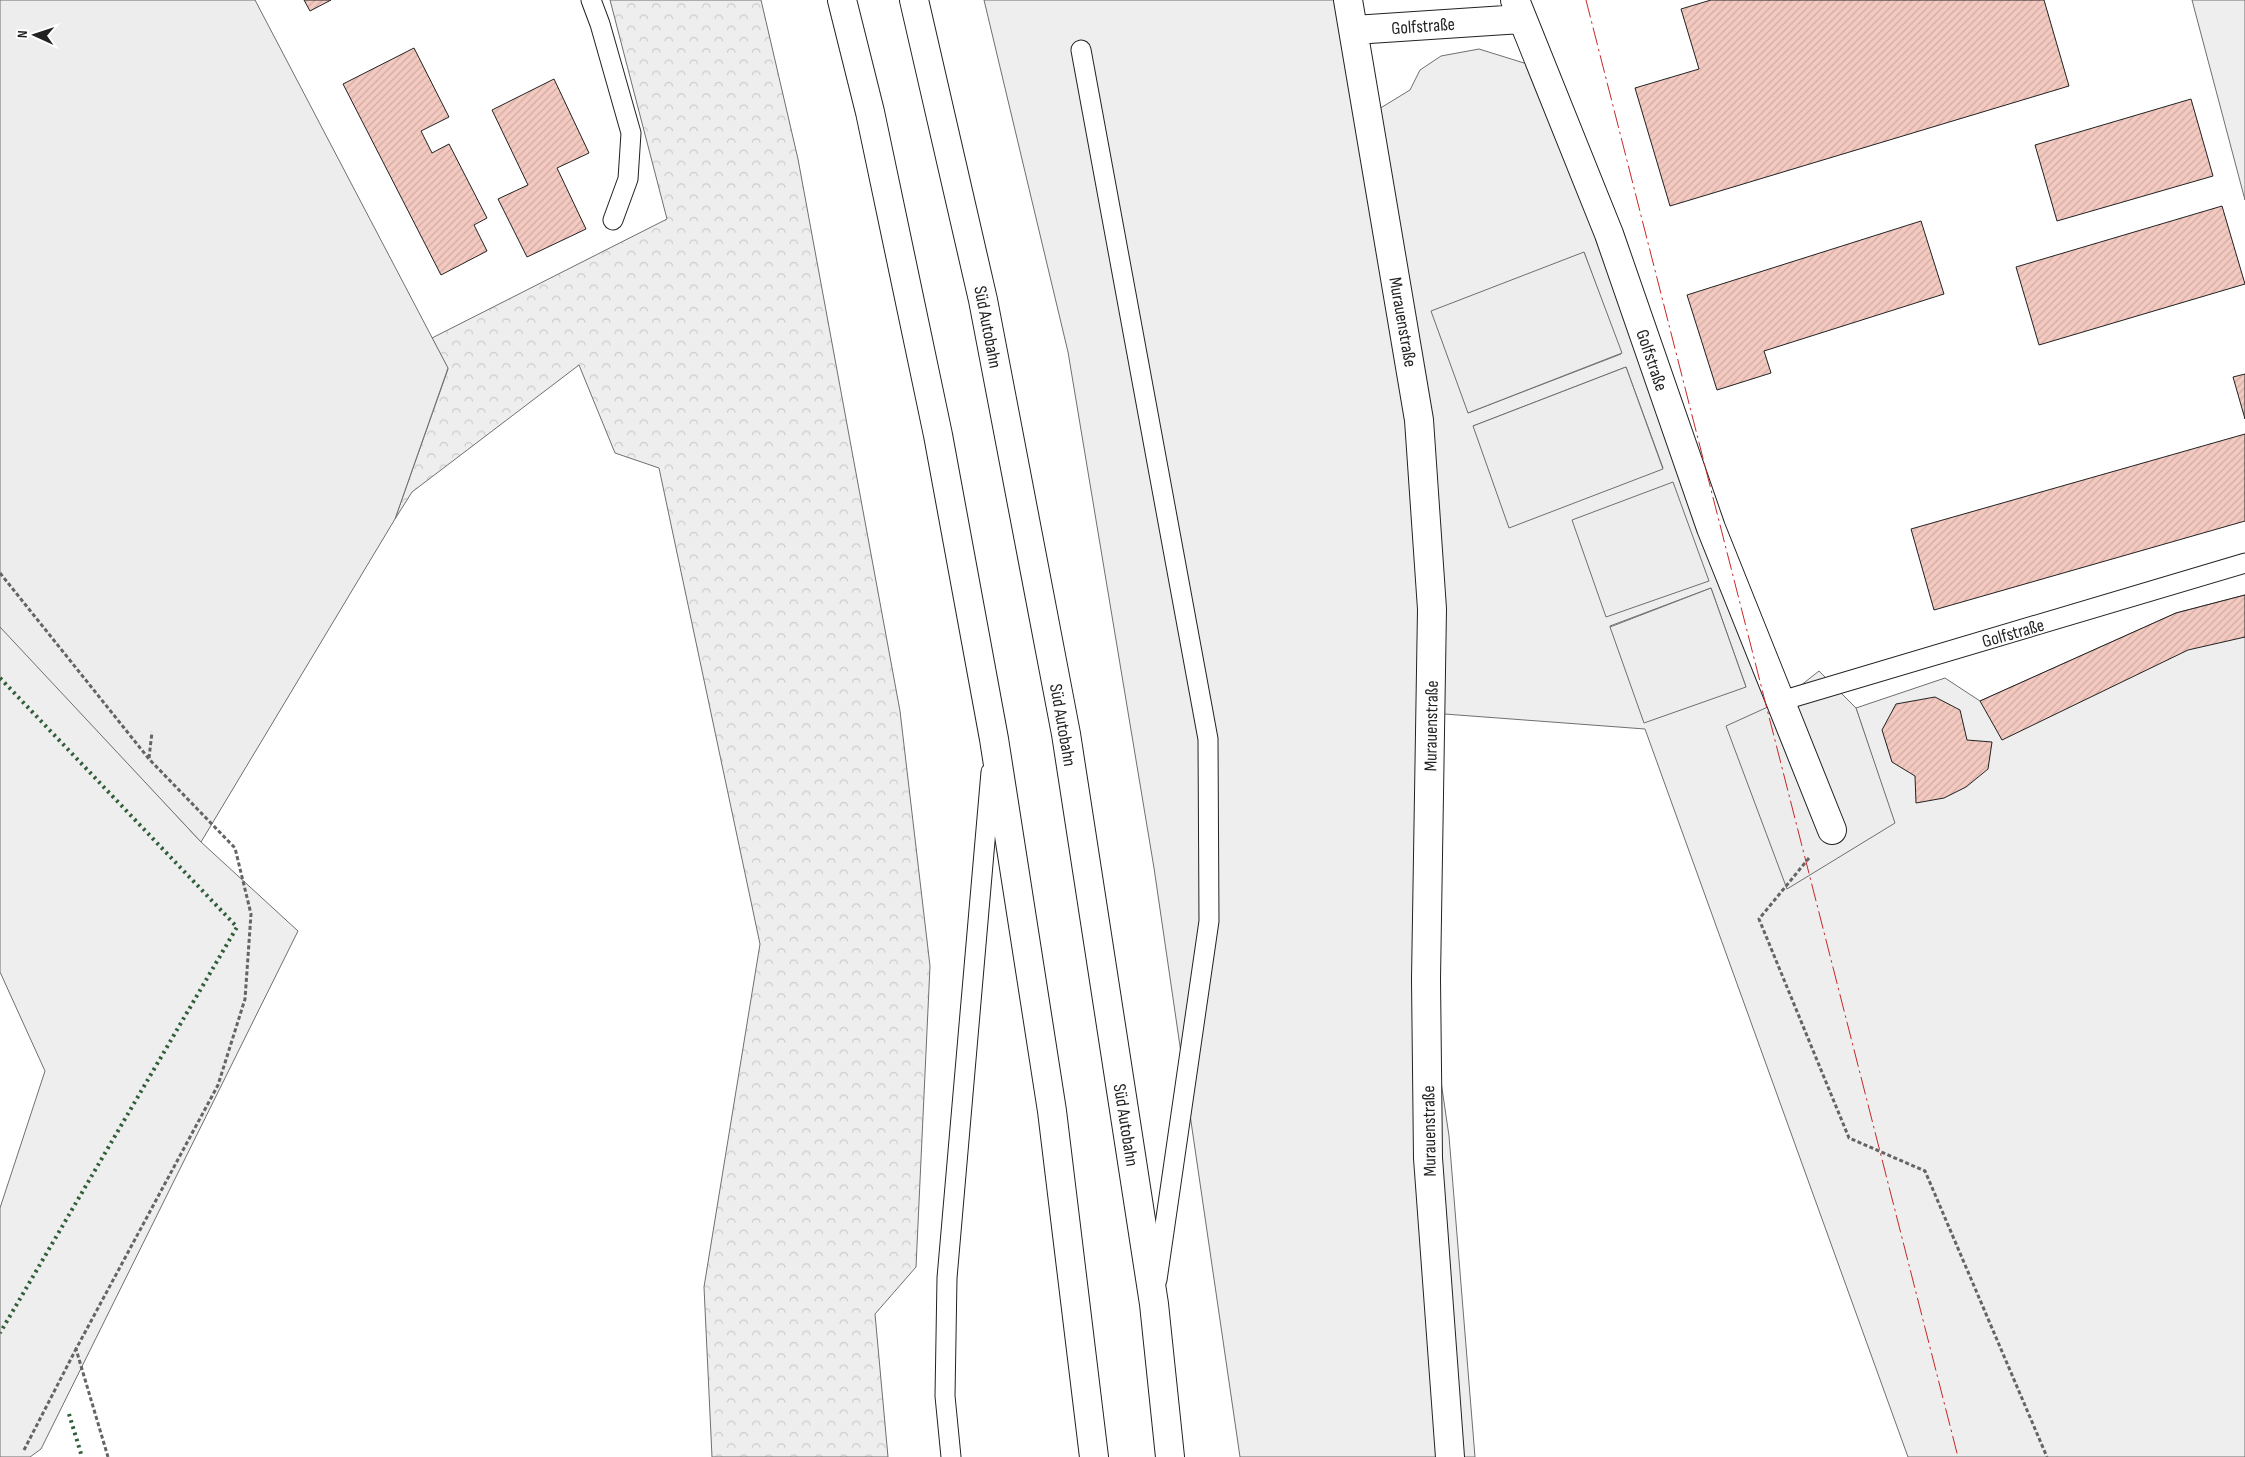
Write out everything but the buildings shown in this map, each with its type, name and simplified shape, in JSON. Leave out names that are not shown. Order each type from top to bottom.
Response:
[{"type":"main road","points":[[842,0],[870,112],[938,436],[994,739],[1052,1110],[1094,1457]]},
{"type":"main road","name":"Süd Autobahn","points":[[914,0],[983,300],[1066,734],[1154,1304],[1170,1457]]},
{"type":"main road","name":"Murauenstraße","points":[[1348,0],[1420,420],[1432,609],[1426,979],[1428,1158],[1450,1457]]},
{"type":"main road","name":"Golfstraße","points":[[1354,30],[1518,10],[1609,234],[1711,528],[1832,830]]},
{"type":"lane","points":[[591,0],[600,24],[631,133],[628,179],[612,220]]},
{"type":"lane","points":[[1081,50],[1208,739],[1209,920],[1154,1304]]},
{"type":"lane","name":"Golfstraße","points":[[1781,701],[2245,563]]},
{"type":"lane","points":[[952,1457],[945,1396],[947,1278],[994,739]]},
{"type":"path","points":[[0,574],[149,759],[235,848],[251,914],[245,999],[218,1085],[24,1450]]},
{"type":"path","points":[[149,759],[152,732]]},
{"type":"path","points":[[1832,830],[1759,919],[1849,1138],[1925,1171],[2047,1457]]},
{"type":"path","points":[[76,1349],[108,1457]]},
{"type":"green space","points":[[610,0],[761,0],[798,159],[900,711],[930,966],[916,1267],[875,1314],[888,1457],[712,1457],[704,1287],[760,944],[659,468],[615,453],[579,365],[412,492],[395,519],[448,369],[432,338],[667,219]]},
{"type":"green space","points":[[984,0],[1348,0],[1369,115],[1410,90],[1420,70],[1441,56],[1479,49],[1540,68],[1781,701],[1894,823],[1856,708],[1945,678],[1980,701],[2176,613],[2245,595],[2245,1457],[1908,1457],[1645,729],[1431,713],[1426,979],[1449,1136],[1475,1457],[1240,1457],[1154,868],[1068,352]],"holes":[[[1584,252],[1621,354],[1468,413]],[[1626,367],[1663,468],[1473,426]],[[1711,588],[1746,687],[1610,627]]]},
{"type":"green space","points":[[2192,0],[2245,0],[2245,200]]},
{"type":"green space","points":[[0,625],[201,842],[298,931],[41,1449],[30,1457],[0,1457],[0,1208],[45,1071],[0,972]]},
{"type":"shaded area","points":[[0,0],[255,0],[448,368],[395,519],[201,842],[0,627]]},
{"type":"shaded area","points":[[1584,252],[1622,353],[1468,413],[1431,311]]},
{"type":"shaded area","points":[[1626,367],[1663,469],[1509,528],[1473,426]]},
{"type":"shaded area","points":[[1673,482],[1709,581],[1606,617],[1572,520]]},
{"type":"shaded area","points":[[1711,588],[1746,687],[1644,723],[1610,627]]},
{"type":"shaded area","points":[[1819,671],[1856,708],[1895,823],[1787,889],[1726,726],[1781,701]]},
{"type":"hedge","points":[[0,678],[237,927],[0,1333]]},
{"type":"hedge","points":[[69,1414],[82,1457]]},
{"type":"power","points":[[1586,0],[1958,1457]]}]
